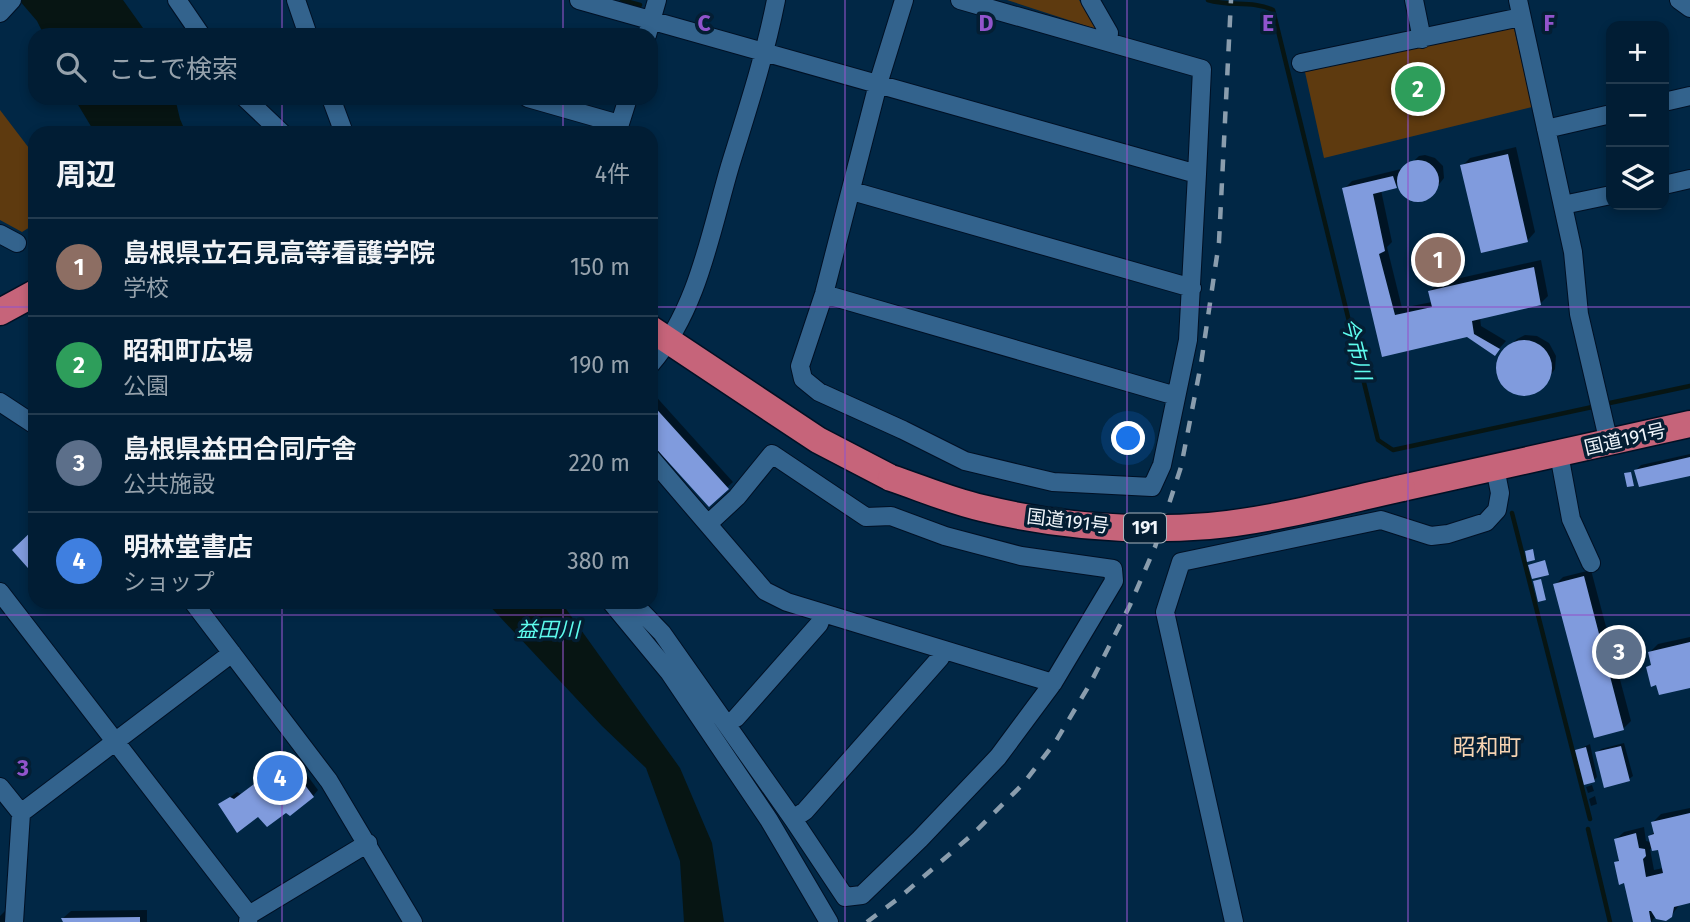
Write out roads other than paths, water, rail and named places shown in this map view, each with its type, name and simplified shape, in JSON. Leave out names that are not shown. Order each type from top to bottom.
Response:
[{"type":"highway","points":[[0,312],[28,297]]},
{"type":"highway","name":"国道191号","points":[[661,335],[818,440],[891,478],[980,508],[1066,524],[1134,529],[1211,526],[1300,511],[1690,424]]},
{"type":"street","points":[[0,13],[12,0]]},
{"type":"street","points":[[177,0],[196,28]]},
{"type":"street","points":[[296,0],[306,28]]},
{"type":"street","points":[[579,0],[649,28],[657,0]]},
{"type":"street","points":[[661,335],[691,299],[764,51],[776,0]]},
{"type":"street","points":[[904,0],[878,84],[824,294],[800,366],[803,379],[819,393],[965,461],[1053,482],[1152,487],[1162,465],[1188,340],[1202,69],[960,0]]},
{"type":"street","points":[[1090,0],[1109,33],[1108,41]]},
{"type":"street","points":[[1414,0],[1422,39]]},
{"type":"street","points":[[1679,0],[1690,8]]},
{"type":"street","points":[[1301,63],[1422,39],[1520,8],[1573,252],[1579,314],[1609,443]]},
{"type":"street","points":[[658,30],[764,51],[1197,174]]},
{"type":"street","points":[[1669,101],[1690,96]]},
{"type":"street","points":[[252,105],[274,126]]},
{"type":"street","points":[[334,105],[341,126]]},
{"type":"street","points":[[549,105],[612,126]]},
{"type":"street","points":[[619,126],[626,105]]},
{"type":"street","points":[[1546,129],[1606,115]]},
{"type":"street","points":[[1669,183],[1690,179]]},
{"type":"street","points":[[852,191],[1192,288]]},
{"type":"street","points":[[1563,205],[1606,196]]},
{"type":"street","points":[[0,234],[17,243]]},
{"type":"street","points":[[824,294],[1176,396]]},
{"type":"street","points":[[0,402],[28,420]]},
{"type":"street","points":[[639,609],[663,633],[845,897],[862,895],[998,757],[1053,683],[1114,581],[1113,569],[1021,556],[945,536],[891,516],[866,517],[772,454],[737,497],[708,524]]},
{"type":"street","points":[[1559,454],[1571,519],[1591,563]]},
{"type":"street","points":[[658,466],[765,591],[787,602],[1053,683]]},
{"type":"street","points":[[1234,922],[1165,612],[1181,562],[1381,520],[1431,536],[1448,534],[1486,522],[1497,510],[1500,494],[1495,468]]},
{"type":"street","points":[[0,592],[116,740],[248,919],[368,843]]},
{"type":"street","points":[[198,609],[328,781],[368,843],[413,922]]},
{"type":"street","points":[[617,609],[668,672],[754,797],[829,922]]},
{"type":"street","points":[[727,723],[736,719],[818,624],[823,613]]},
{"type":"street","points":[[793,819],[805,811],[940,658],[944,650]]},
{"type":"street","points":[[21,813],[232,653]]},
{"type":"street","points":[[0,787],[21,813],[14,922]]},
{"type":"water","points":[[19,0],[123,0],[143,28],[40,28]]},
{"type":"water","points":[[78,105],[177,105],[183,126],[91,126]]},
{"type":"water","name":"益田川","points":[[493,609],[566,609],[680,768],[712,843],[724,922],[684,922],[680,861],[646,768],[602,726]]},
{"type":"waterway","points":[[622,0],[640,5]]},
{"type":"waterway","name":"今市川","points":[[1208,0],[1257,5],[1273,10],[1378,440],[1393,450],[1597,406]]},
{"type":"waterway","name":"今市川","points":[[1605,404],[1690,386]]},
{"type":"waterway","points":[[1512,513],[1590,819]]},
{"type":"waterway","points":[[1588,829],[1610,922]]},
{"type":"railway","points":[[867,922],[974,833],[1023,784],[1056,741],[1090,684],[1130,605],[1155,547],[1181,467],[1201,364],[1219,242],[1231,0]]},
{"type":"place","name":"昭和町広場","points":[[1418,89]]},
{"type":"place","name":"島根県立石見高等看護学院","points":[[1438,260]]},
{"type":"place","name":"島根県益田合同庁舎","points":[[1619,652]]},
{"type":"place","name":"明林堂書店","points":[[280,778]]},
{"type":"district","name":"昭和町","points":[[1487,747]]}]
